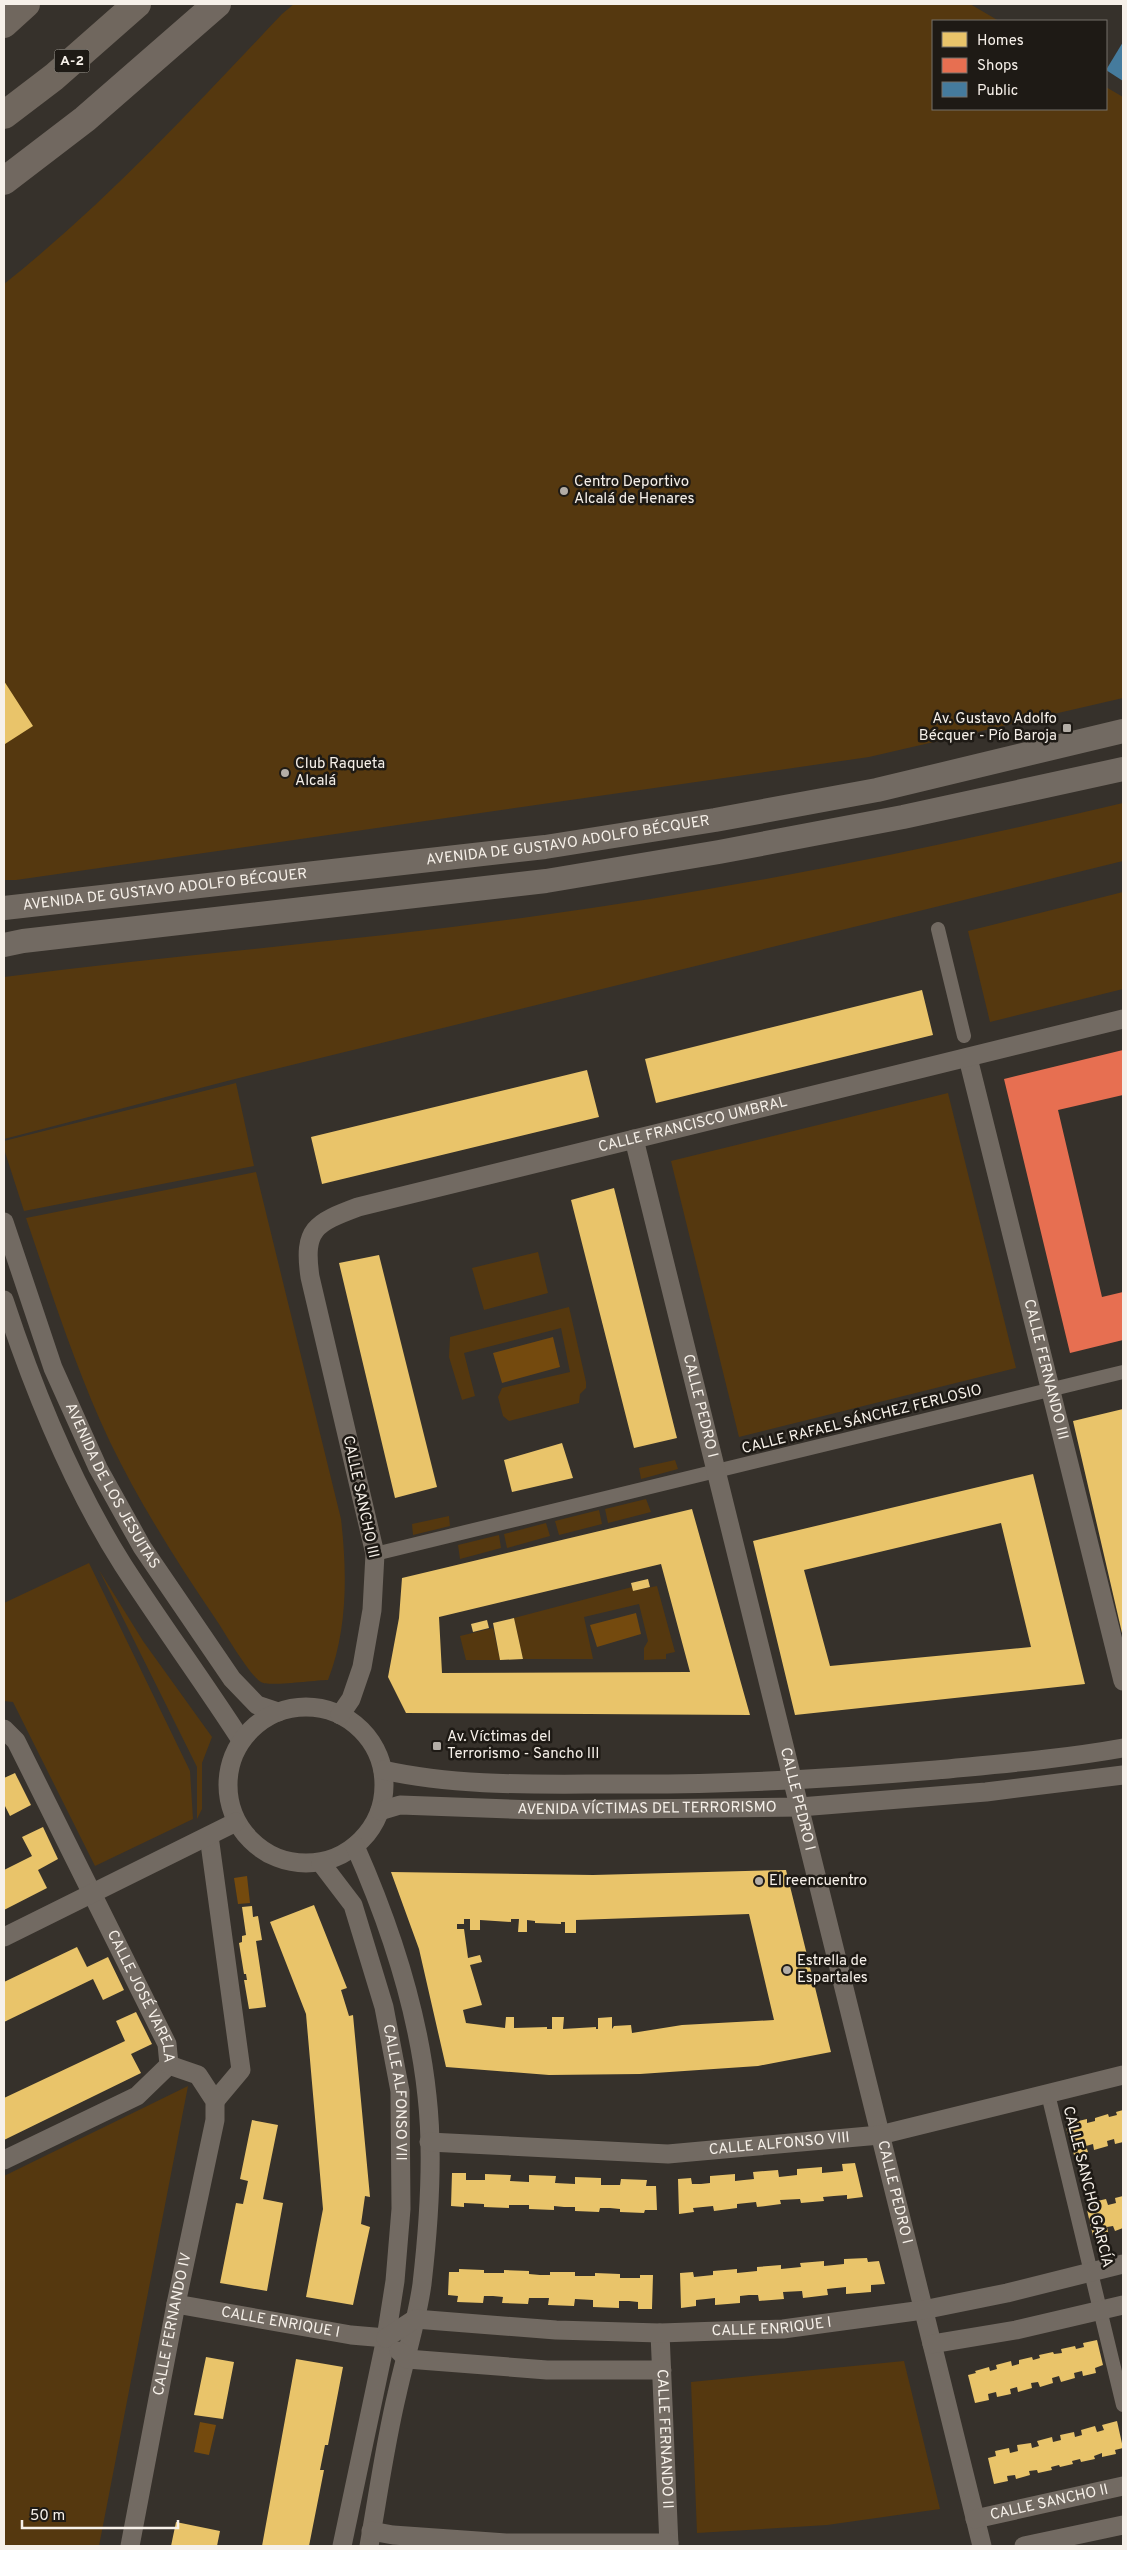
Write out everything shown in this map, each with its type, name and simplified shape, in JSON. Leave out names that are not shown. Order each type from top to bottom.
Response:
[{"type":"highway","points":[[4,24],[26,4]]},
{"type":"highway","name":"A-2","points":[[4,115],[54,77],[137,4]]},
{"type":"highway","points":[[4,181],[85,119],[217,4]]},
{"type":"street","name":"AVENIDA DE GUSTAVO ADOLFO BÉCQUER","points":[[4,908],[545,847],[714,820],[877,790],[1123,731]]},
{"type":"street","points":[[4,945],[222,916],[546,881],[719,852],[903,817],[1123,769]]},
{"type":"street","points":[[938,929],[964,1036]]},
{"type":"street","name":"CALLE FRANCISCO UMBRAL","points":[[310,1278],[306,1253],[312,1232],[330,1217],[368,1205],[1123,1019]]},
{"type":"street","name":"CALLE FERNANDO III","points":[[968,1058],[1123,1681]]},
{"type":"street","name":"CALLE PEDRO I","points":[[634,1139],[982,2546]]},
{"type":"street","name":"AVENIDA DE LOS JESUITAS","points":[[4,1222],[53,1368],[98,1468],[142,1548],[232,1679],[257,1705],[278,1712]]},
{"type":"street","name":"CALLE SANCHO III","points":[[310,1278],[375,1554],[372,1610],[362,1667],[350,1699],[340,1715]]},
{"type":"street","name":"AVENIDA DE LOS JESUITAS","points":[[4,1300],[30,1378],[77,1481],[122,1563],[242,1740]]},
{"type":"street","name":"CALLE RAFAEL SÁNCHEZ FERLOSIO","points":[[375,1554],[716,1473],[1123,1372]]},
{"type":"street","points":[[307,1707],[340,1715],[363,1731],[375,1748],[383,1770],[384,1791],[380,1812],[370,1830],[355,1846],[339,1856],[321,1863],[296,1864],[270,1856],[250,1841],[236,1822],[230,1807],[228,1776],[231,1762],[242,1740],[258,1724],[278,1712],[307,1707]]},
{"type":"street","name":"CALLE JOSÉ VARELA","points":[[4,1729],[16,1741],[166,2044],[169,2065],[137,2096],[4,2160]]},
{"type":"street","name":"AVENIDA VÍCTIMAS DEL TERRORISMO","points":[[383,1770],[429,1779],[536,1784],[688,1784],[794,1781],[984,1765],[1123,1748]]},
{"type":"street","name":"AVENIDA VÍCTIMAS DEL TERRORISMO","points":[[380,1812],[400,1805],[536,1810],[800,1806],[986,1792],[1123,1775]]},
{"type":"street","points":[[4,1937],[236,1822]]},
{"type":"street","points":[[169,2065],[198,2075],[215,2101],[241,2070],[209,1836]]},
{"type":"street","name":"CALLE ALFONSO VII","points":[[355,1846],[377,1897],[410,1998],[427,2095],[429,2142],[428,2206],[422,2284],[407,2359],[397,2394],[370,2539]]},
{"type":"street","name":"CALLE ALFONSO VII","points":[[321,1863],[353,1905],[384,2007],[400,2091],[401,2208],[395,2281],[386,2338],[342,2546]]},
{"type":"street","name":"CALLE ALFONSO VIII","points":[[429,2142],[668,2154],[880,2135],[1123,2075]]},
{"type":"street","name":"CALLE SANCHO GARCÍA","points":[[1048,2094],[1123,2405]]},
{"type":"street","name":"CALLE FERNANDO IV","points":[[130,2546],[176,2304],[215,2120],[215,2101]]},
{"type":"street","name":"CALLE ENRIQUE I","points":[[415,2319],[556,2330],[660,2333],[783,2329],[923,2310],[1091,2273],[1123,2264]]},
{"type":"street","name":"CALLE ENRIQUE I","points":[[176,2304],[351,2335],[386,2338]]},
{"type":"street","points":[[932,2344],[1016,2330],[1100,2312],[1123,2305]]},
{"type":"street","points":[[415,2319],[386,2338],[407,2359],[548,2370],[662,2370]]},
{"type":"street","name":"CALLE FERNANDO II","points":[[660,2333],[669,2545]]},
{"type":"street","name":"CALLE SANCHO II","points":[[975,2519],[1123,2486]]},
{"type":"street","points":[[1024,2546],[1123,2525]]},
{"type":"street","points":[[370,2539],[393,2536],[506,2543],[669,2545]]},
{"type":"shaded area","name":"Centro Deportivo Alcalá de Henares","points":[[294,4],[970,4],[997,20],[932,20],[932,110],[1107,110],[1107,88],[1123,97],[1123,698],[869,757],[16,880],[4,880],[4,284],[42,253],[113,188],[282,14]]},
{"type":"shaded area","points":[[1123,803],[1123,861],[235,1079],[4,1139],[4,977],[403,933],[610,905],[831,867]]},
{"type":"shaded area","points":[[1123,892],[1123,989],[990,1022],[968,931]]},
{"type":"shaded area","points":[[236,1083],[254,1166],[24,1211],[4,1149],[4,1141]]},
{"type":"shaded area","points":[[948,1093],[1016,1368],[739,1437],[671,1161]]},
{"type":"shaded area","points":[[256,1172],[341,1519],[345,1580],[344,1600],[335,1661],[328,1680],[282,1684],[261,1682],[250,1671],[237,1652],[159,1532],[110,1442],[75,1360],[26,1218]]},
{"type":"shaded area","points":[[538,1252],[548,1293],[484,1310],[472,1268]]},
{"type":"shaded area","points":[[569,1307],[586,1382],[586,1388],[580,1394],[579,1403],[509,1421],[503,1416],[498,1397],[502,1388],[570,1372],[561,1328],[464,1353],[475,1396],[462,1400],[449,1357],[450,1337]]},
{"type":"shaded area","points":[[553,1337],[560,1367],[502,1383],[493,1353]]},
{"type":"shaded area","points":[[675,1460],[678,1469],[641,1479],[639,1468]]},
{"type":"shaded area","points":[[646,1499],[651,1512],[608,1523],[605,1509]]},
{"type":"shaded area","points":[[599,1510],[602,1524],[559,1535],[555,1521]]},
{"type":"shaded area","points":[[449,1516],[450,1526],[413,1535],[412,1524]]},
{"type":"shaded area","points":[[546,1523],[550,1536],[507,1548],[504,1534]]},
{"type":"shaded area","points":[[499,1535],[501,1548],[460,1559],[458,1545]]},
{"type":"shaded area","points":[[89,1563],[190,1771],[193,1819],[95,1866],[13,1702],[4,1701],[4,1603]]},
{"type":"shaded area","points":[[99,1570],[143,1641],[212,1737],[202,1763],[202,1809],[197,1819],[197,1767]]},
{"type":"shaded area","points":[[657,1586],[675,1652],[666,1654],[666,1659],[644,1660],[644,1648],[648,1641],[639,1604],[584,1617],[593,1659],[523,1659],[514,1618],[632,1587],[633,1591]]},
{"type":"shaded area","points":[[636,1613],[641,1634],[597,1647],[590,1625]]},
{"type":"shaded area","points":[[493,1628],[500,1660],[466,1660],[460,1636]]},
{"type":"shaded area","points":[[247,1876],[250,1903],[238,1904],[234,1878]]},
{"type":"shaded area","points":[[188,2086],[99,2546],[4,2546],[4,2176]]},
{"type":"shaded area","points":[[904,2361],[940,2509],[827,2525],[697,2533],[691,2382]]},
{"type":"shaded area","points":[[200,2422],[216,2425],[209,2455],[194,2452]]},
{"type":"building: Homes","points":[[4,681],[33,726],[5,744],[4,742]]},
{"type":"building: Homes","points":[[922,990],[933,1035],[656,1103],[645,1059]]},
{"type":"building: Homes","points":[[587,1070],[599,1117],[322,1184],[311,1137]]},
{"type":"building: Homes","points":[[614,1188],[677,1438],[634,1448],[571,1200]]},
{"type":"building: Homes","points":[[379,1255],[437,1487],[395,1498],[339,1263]]},
{"type":"building: Homes","points":[[1123,1409],[1123,1633],[1122,1633],[1073,1421]]},
{"type":"building: Homes","points":[[562,1443],[573,1478],[512,1492],[504,1460]]},
{"type":"building: Homes","points":[[1033,1474],[1085,1684],[795,1715],[753,1541]],"holes":[[[1001,1523],[1031,1647],[830,1666],[804,1570]]]},
{"type":"building: Homes","points":[[692,1509],[750,1715],[406,1713],[388,1677],[399,1618],[402,1578]],"holes":[[[661,1564],[690,1672],[442,1673],[439,1617]]]},
{"type":"building: Homes","points":[[648,1579],[650,1587],[633,1591],[631,1583]]},
{"type":"building: Homes","points":[[514,1618],[523,1659],[500,1660],[493,1623]]},
{"type":"building: Homes","points":[[487,1620],[489,1628],[473,1632],[471,1624]]},
{"type":"building: Homes","points":[[15,1773],[31,1805],[10,1816],[4,1804],[4,1778]]},
{"type":"building: Homes","points":[[43,1827],[58,1859],[38,1870],[47,1888],[4,1910],[4,1870],[32,1856],[22,1837]]},
{"type":"building: Homes","points":[[786,1870],[831,2052],[758,2066],[640,2074],[549,2075],[446,2067],[419,1949],[391,1872],[593,1875]],"holes":[[[749,1914],[774,2020],[682,2025],[632,2033],[631,2025],[614,2026],[612,2029],[612,2017],[598,2018],[598,2029],[596,2027],[563,2029],[564,2017],[552,2017],[552,2029],[547,2029],[547,2027],[514,2028],[514,2017],[506,2017],[505,2028],[466,2023],[463,2010],[482,2005],[470,1965],[482,1962],[480,1955],[468,1958],[464,1929],[457,1929],[457,1924],[464,1924],[464,1919],[470,1919],[470,1930],[480,1930],[480,1920],[511,1922],[511,1919],[519,1919],[518,1932],[527,1932],[527,1920],[535,1921],[535,1923],[561,1924],[561,1922],[565,1922],[565,1933],[576,1933],[576,1920]]]},
{"type":"building: Homes","points":[[314,1905],[347,1988],[341,1990],[349,2016],[353,2015],[370,2197],[365,2196],[361,2224],[370,2227],[353,2305],[306,2297],[323,2209],[306,2014],[270,1922]]},
{"type":"building: Homes","points":[[252,1906],[253,1917],[258,1916],[262,1940],[256,1941],[266,2007],[249,2009],[244,1980],[247,1980],[246,1974],[244,1974],[239,1943],[242,1942],[242,1936],[246,1935],[242,1907]]},
{"type":"building: Homes","points":[[77,1947],[87,1967],[108,1957],[124,1990],[103,2000],[93,1979],[4,2022],[4,1982]]},
{"type":"building: Homes","points":[[136,2012],[152,2044],[131,2054],[141,2073],[4,2140],[4,2098],[125,2041],[116,2021]]},
{"type":"building: Homes","points":[[1123,2110],[1123,2142],[1115,2144],[1114,2139],[1107,2141],[1108,2146],[1094,2150],[1093,2144],[1086,2146],[1088,2152],[1074,2155],[1066,2128],[1074,2126],[1074,2122],[1087,2119],[1087,2123],[1108,2114],[1109,2117],[1117,2115],[1116,2112]]},
{"type":"building: Homes","points":[[252,2120],[278,2125],[263,2199],[283,2203],[267,2291],[220,2283],[236,2203],[243,2204],[248,2181],[240,2179]]},
{"type":"building: Homes","points":[[855,2163],[863,2197],[847,2199],[847,2195],[823,2197],[824,2201],[801,2203],[800,2199],[780,2200],[781,2204],[757,2207],[756,2202],[737,2204],[737,2208],[714,2211],[713,2206],[693,2208],[694,2212],[679,2214],[678,2179],[691,2178],[692,2184],[701,2184],[710,2183],[710,2176],[735,2174],[735,2181],[754,2179],[753,2172],[778,2170],[779,2177],[797,2175],[797,2169],[822,2167],[822,2173],[843,2171],[842,2164]]},
{"type":"building: Homes","points":[[452,2173],[466,2173],[466,2180],[485,2180],[485,2174],[511,2175],[510,2181],[529,2182],[529,2175],[556,2176],[555,2183],[575,2184],[575,2177],[601,2178],[601,2185],[620,2185],[621,2179],[647,2180],[646,2186],[656,2186],[657,2210],[645,2210],[644,2213],[620,2212],[620,2209],[600,2208],[599,2212],[575,2211],[575,2207],[554,2206],[554,2210],[529,2209],[529,2205],[509,2205],[509,2208],[484,2207],[484,2204],[464,2203],[464,2207],[451,2206]]},
{"type":"building: Homes","points":[[1123,2196],[1123,2228],[1115,2231],[1113,2226],[1107,2227],[1108,2232],[1093,2236],[1087,2210],[1095,2208],[1093,2202],[1106,2199],[1108,2205],[1116,2203],[1115,2198]]},
{"type":"building: Homes","points":[[867,2258],[868,2262],[879,2261],[885,2284],[871,2285],[871,2292],[846,2294],[846,2287],[827,2289],[828,2295],[803,2298],[802,2291],[783,2292],[784,2299],[759,2301],[758,2295],[749,2295],[740,2296],[740,2303],[715,2305],[715,2298],[696,2300],[696,2306],[681,2308],[680,2273],[693,2272],[694,2277],[713,2275],[713,2271],[737,2269],[737,2273],[757,2271],[757,2267],[781,2265],[781,2269],[801,2267],[800,2263],[824,2261],[824,2266],[844,2264],[844,2259]]},
{"type":"building: Homes","points":[[459,2269],[484,2270],[484,2273],[504,2273],[504,2270],[529,2271],[529,2274],[540,2275],[550,2275],[550,2272],[575,2272],[575,2276],[595,2276],[595,2273],[620,2274],[620,2278],[640,2278],[640,2275],[653,2275],[652,2309],[638,2309],[638,2302],[629,2301],[619,2301],[619,2308],[593,2307],[593,2300],[575,2299],[574,2306],[548,2305],[549,2298],[529,2298],[528,2304],[502,2303],[503,2297],[493,2296],[484,2296],[483,2303],[457,2302],[458,2296],[448,2295],[449,2272],[459,2272]]},
{"type":"building: Homes","points":[[1097,2340],[1103,2365],[1095,2368],[1096,2373],[1083,2376],[1082,2371],[1074,2373],[1075,2378],[1061,2382],[1059,2376],[1052,2378],[1053,2383],[1040,2387],[1038,2382],[1031,2383],[1032,2388],[1018,2392],[1017,2387],[1010,2389],[1011,2394],[997,2397],[996,2392],[988,2394],[989,2400],[975,2403],[968,2375],[976,2373],[975,2371],[989,2367],[990,2371],[997,2369],[996,2365],[1011,2361],[1012,2366],[1019,2364],[1019,2360],[1032,2357],[1033,2360],[1040,2358],[1039,2355],[1053,2352],[1054,2354],[1062,2353],[1061,2349],[1075,2346],[1076,2349],[1084,2347],[1083,2343]]},
{"type":"building: Homes","points":[[206,2357],[234,2362],[223,2419],[194,2415]]},
{"type":"building: Homes","points":[[296,2359],[343,2367],[328,2445],[325,2445],[320,2470],[324,2470],[309,2546],[262,2546]]},
{"type":"building: Homes","points":[[1117,2421],[1123,2448],[1115,2450],[1116,2454],[1102,2457],[1102,2453],[1094,2456],[1095,2459],[1081,2462],[1080,2459],[1072,2461],[1073,2464],[1051,2467],[1052,2470],[1038,2473],[1037,2470],[1029,2471],[1030,2475],[1016,2479],[1015,2475],[1007,2476],[1008,2481],[994,2484],[988,2458],[996,2456],[995,2451],[1009,2448],[1010,2453],[1018,2451],[1017,2445],[1031,2443],[1032,2448],[1039,2446],[1037,2441],[1052,2437],[1053,2442],[1061,2440],[1060,2435],[1074,2432],[1075,2437],[1082,2435],[1081,2430],[1095,2426],[1097,2432],[1104,2430],[1102,2425]]},
{"type":"building: Homes","points":[[176,2522],[220,2531],[217,2546],[171,2546]]},
{"type":"building: Shops","points":[[1123,1050],[1123,1095],[1058,1110],[1102,1297],[1123,1292],[1123,1340],[1070,1353],[1004,1079]]},
{"type":"building: Public","points":[[1123,42],[1123,81],[1107,71]]},
{"type":"place","name":"Centro Deportivo Alcalá de Henares","points":[[564,491]]},
{"type":"place","name":"Av. Gustavo Adolfo Bécquer - Pío Baroja","points":[[1067,728]]},
{"type":"place","name":"Club Raqueta Alcalá","points":[[285,773]]},
{"type":"place","name":"Av. Víctimas del Terrorismo - Sancho III","points":[[437,1746]]},
{"type":"place","name":"El reencuentro","points":[[759,1881]]},
{"type":"place","name":"Estrella de Espartales","points":[[787,1970]]}]
